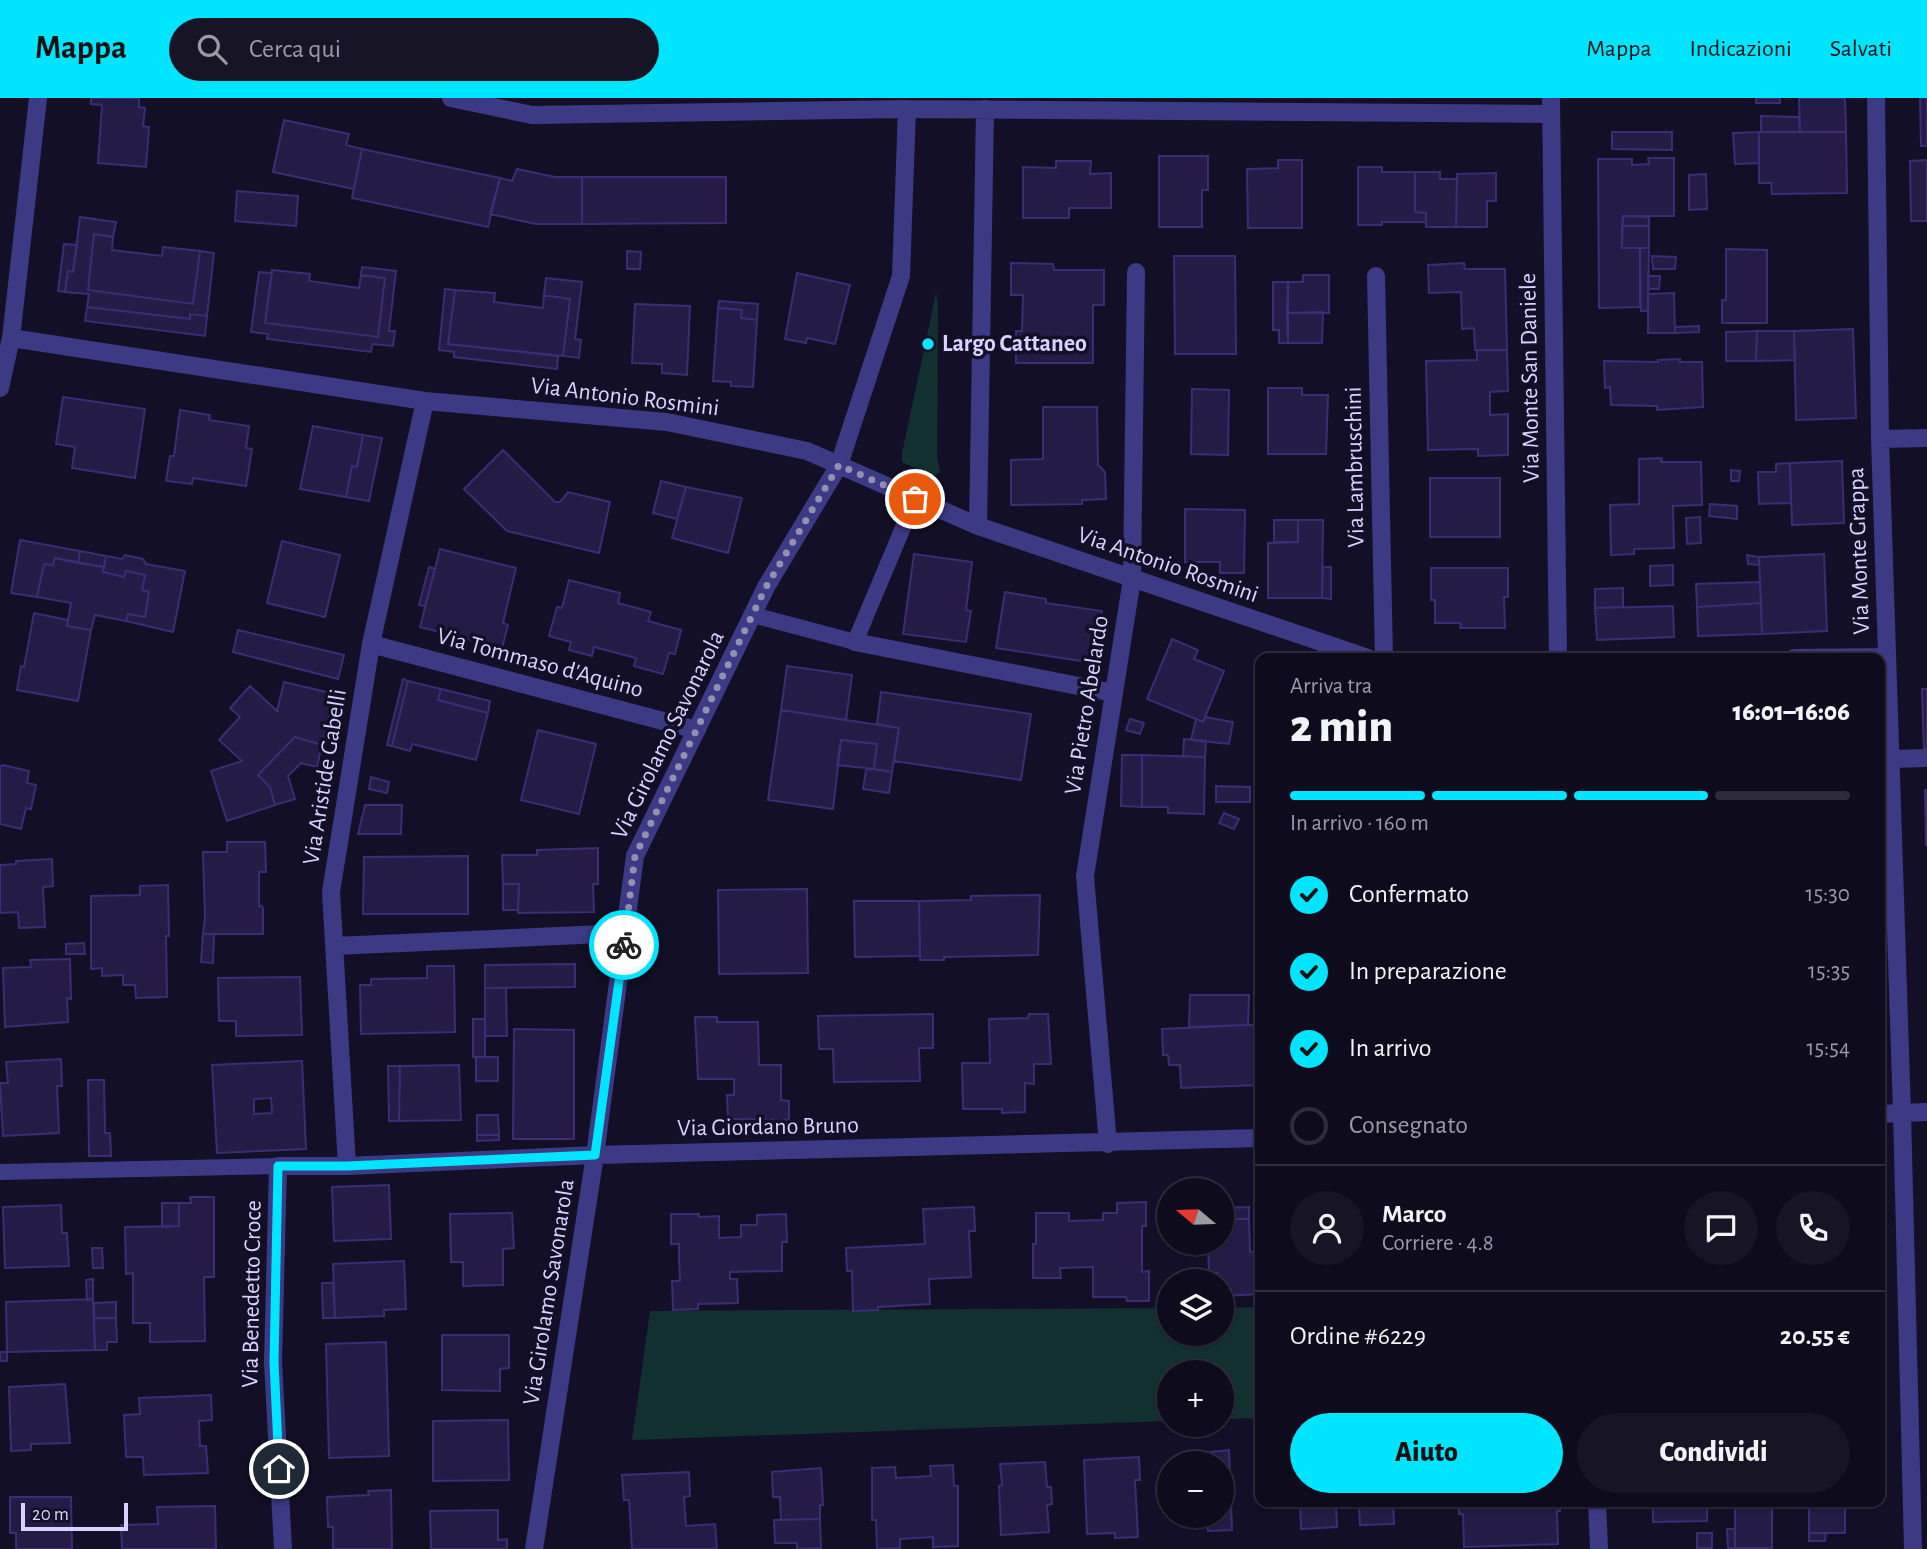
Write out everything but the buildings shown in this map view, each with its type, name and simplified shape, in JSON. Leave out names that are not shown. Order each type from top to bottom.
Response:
[{"type":"street","points":[[0,388],[11,338],[38,98]]},
{"type":"street","points":[[451,98],[532,115],[640,105],[908,103],[985,109],[1097,104],[1551,106]]},
{"type":"street","name":"Via Monte Grappa","points":[[1876,98],[1880,439],[1913,1549]]},
{"type":"street","points":[[839,465],[901,275],[908,103]]},
{"type":"street","name":"Via Monte San Daniele","points":[[1551,106],[1558,653]]},
{"type":"street","points":[[978,526],[985,109]]},
{"type":"street","name":"Via Pietro Abelardo","points":[[1108,1144],[1085,876],[1132,579],[1136,272]]},
{"type":"street","name":"Via Lambruschini","points":[[1376,276],[1384,653]]},
{"type":"street","name":"Via Antonio Rosmini","points":[[11,338],[425,401],[667,422],[807,450],[978,526],[1353,653]]},
{"type":"street","name":"Via Aristide Gabelli","points":[[347,1166],[331,892],[371,644],[425,401]]},
{"type":"street","points":[[1880,439],[1927,438]]},
{"type":"street","name":"Via Girolamo Savonarola","points":[[534,1549],[595,1155],[635,856],[766,587],[839,465]]},
{"type":"street","points":[[855,642],[1114,693]]},
{"type":"street","name":"Via Tommaso d'Aquino","points":[[371,644],[697,730]]},
{"type":"street","points":[[1890,759],[1927,758]]},
{"type":"street","points":[[334,946],[625,933]]},
{"type":"street","points":[[1885,1114],[1927,1112]]},
{"type":"street","name":"Via Giordano Bruno","points":[[278,1166],[1255,1138]]},
{"type":"street","name":"Via Benedetto Croce","points":[[278,1166],[274,1362],[283,1549]]},
{"type":"street","points":[[1597,1507],[1599,1549]]},
{"type":"lane","points":[[753,615],[855,642],[915,499]]},
{"type":"lane","points":[[0,1172],[278,1166]]},
{"type":"green space","points":[[936,293],[937,456],[940,472],[933,477],[902,462],[902,453]]},
{"type":"green space","points":[[1255,1307],[1255,1418],[1234,1419],[1234,1360],[1157,1360],[1157,1421],[632,1440],[650,1311],[1157,1308],[1157,1346],[1234,1346],[1234,1308]]},
{"type":"way so far","points":[[624,945],[635,856],[766,587],[839,465],[915,499]]},
{"type":"place","name":"Largo Cattaneo","points":[[928,344]]},
{"type":"route","points":[[279,1469],[274,1362],[278,1166],[347,1166],[595,1155],[624,945]]}]
